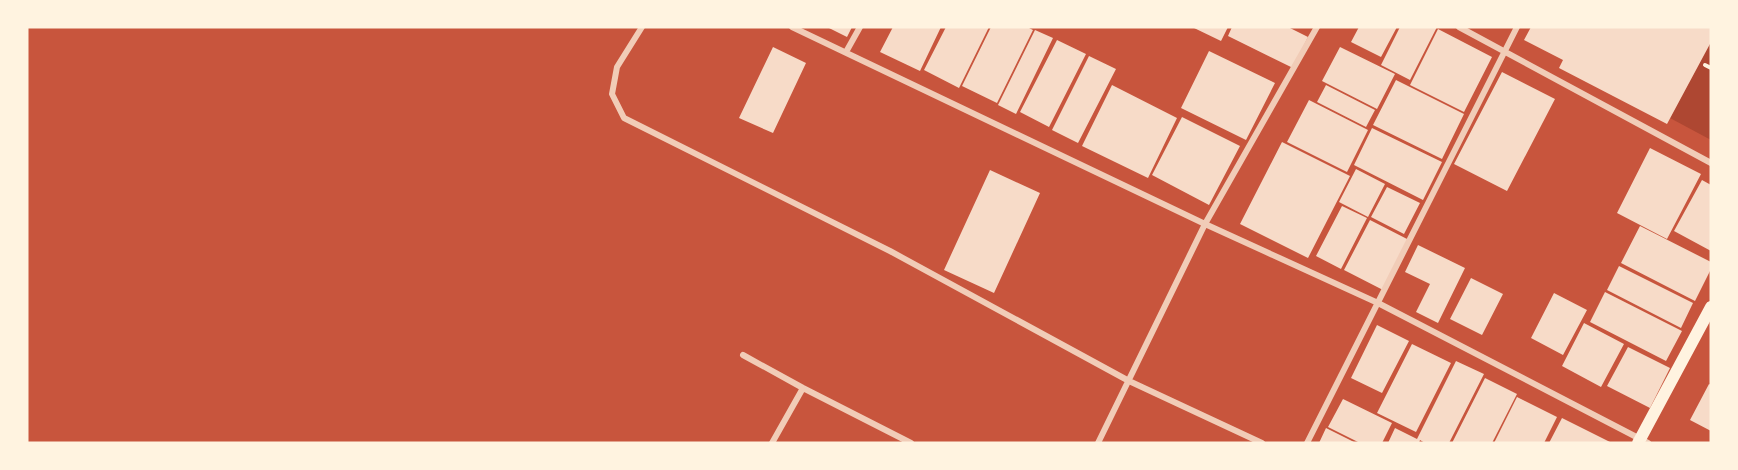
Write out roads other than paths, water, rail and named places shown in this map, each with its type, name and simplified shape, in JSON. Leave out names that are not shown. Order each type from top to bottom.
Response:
[{"type":"main road","points":[[1642,442],[1711,307]]},
{"type":"street","points":[[642,27],[617,67],[612,94],[624,118],[891,251],[1129,381],[1262,443]]},
{"type":"street","points":[[792,27],[1205,224],[1378,303],[1642,442]]},
{"type":"street","points":[[846,52],[860,27]]},
{"type":"street","points":[[1098,443],[1205,224],[1317,27]]},
{"type":"street","points":[[1459,27],[1711,163]]},
{"type":"street","points":[[1307,443],[1517,27]]},
{"type":"street","points":[[743,355],[910,443]]},
{"type":"street","points":[[772,443],[803,388]]}]
